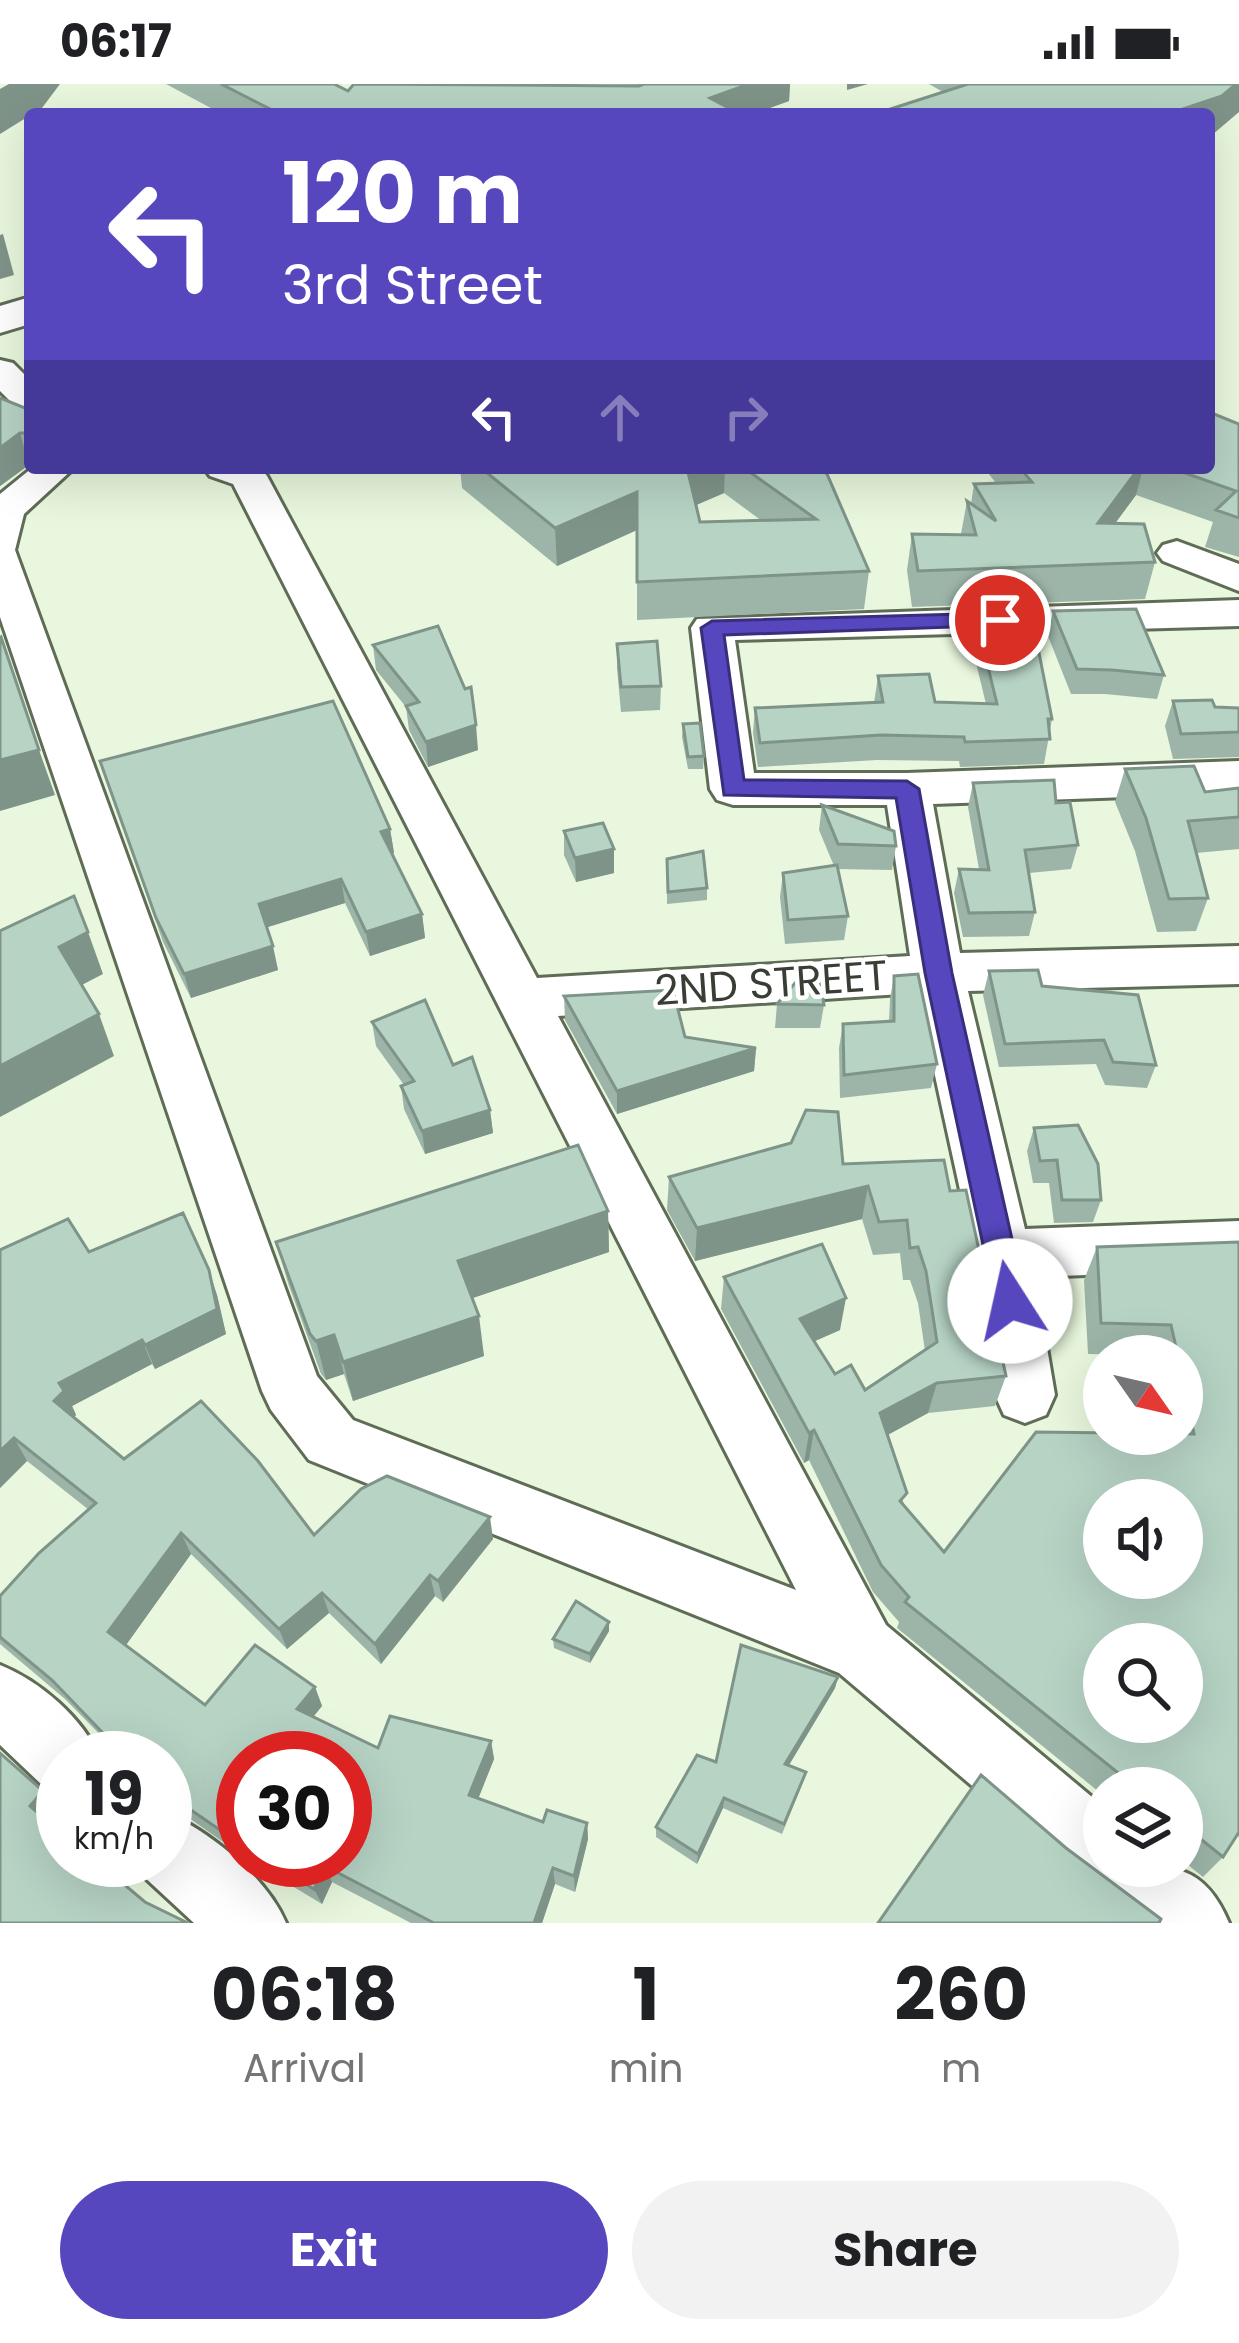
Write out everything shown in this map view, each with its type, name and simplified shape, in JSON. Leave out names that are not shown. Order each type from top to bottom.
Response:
[{"type":"street","points":[[0,371],[24,394]]},
{"type":"street","points":[[48,474],[5,510],[2,570],[292,1391],[331,1440],[862,1649],[1083,1836]]},
{"type":"street","points":[[242,474],[248,476],[862,1649]]},
{"type":"street","points":[[1177,553],[1239,579]]},
{"type":"street","points":[[1239,613],[712,628],[733,789],[907,789],[1239,777]]},
{"type":"street","points":[[907,789],[938,973],[1003,1254],[1025,1395]]},
{"type":"street","name":"2ND STREET","points":[[520,999],[938,973],[1239,965]]},
{"type":"street","points":[[1003,1254],[1239,1245]]},
{"type":"street","points":[[0,1700],[36,1732]]},
{"type":"street","points":[[192,1871],[249,1923]]},
{"type":"street","points":[[1147,1887],[1192,1923]]},
{"type":"building","points":[[221,84],[334,84],[348,91],[354,84],[749,84],[710,98],[729,108],[268,108]]},
{"type":"building","points":[[968,84],[1236,84],[1222,96],[1186,108],[893,108]]},
{"type":"building","points":[[0,398],[24,408],[24,433],[0,448]]},
{"type":"building","points":[[1215,414],[1239,424],[1239,518],[1216,510],[1236,491],[1188,474],[1215,474]]},
{"type":"building","points":[[488,474],[688,474],[700,522],[816,519],[752,474],[827,474],[869,571],[637,582],[637,492],[555,528]]},
{"type":"building","points":[[1025,474],[1135,474],[1098,523],[1144,524],[1155,562],[918,571],[912,534],[976,535],[967,501],[996,521],[974,484],[1032,482]]},
{"type":"building","points":[[1136,609],[1164,675],[1077,669],[1053,611]]},
{"type":"building","points":[[1031,612],[1052,719],[1048,719],[1050,739],[965,742],[964,737],[881,735],[760,743],[755,708],[883,702],[878,676],[929,674],[935,702],[997,704],[975,614]]},
{"type":"building","points":[[438,626],[465,689],[471,687],[476,725],[426,742],[406,706],[419,702],[373,645]]},
{"type":"building","points":[[0,638],[39,750],[0,760]]},
{"type":"building","points":[[657,641],[661,686],[621,687],[617,644]]},
{"type":"building","points":[[1212,700],[1215,707],[1239,708],[1239,732],[1181,734],[1173,701]]},
{"type":"building","points":[[333,701],[390,829],[381,832],[422,914],[366,932],[341,879],[259,904],[273,946],[184,974],[156,918],[100,761]]},
{"type":"building","points":[[700,723],[704,756],[688,757],[683,724]]},
{"type":"building","points":[[1194,766],[1205,792],[1239,788],[1239,817],[1188,821],[1208,898],[1169,899],[1146,818],[1125,769]]},
{"type":"building","points":[[1054,780],[1056,803],[1070,802],[1078,845],[1025,850],[1035,912],[969,913],[959,869],[989,870],[973,783]]},
{"type":"building","points":[[822,805],[894,831],[896,846],[838,844]]},
{"type":"building","points":[[603,823],[614,849],[575,858],[564,831]]},
{"type":"building","points":[[703,851],[707,888],[668,892],[667,859]]},
{"type":"building","points":[[837,865],[848,916],[788,920],[783,873]]},
{"type":"building","points":[[74,896],[88,932],[59,947],[99,1014],[0,1066],[0,931]]},
{"type":"building","points":[[1038,970],[1042,986],[1138,995],[1156,1065],[1113,1062],[1104,1040],[1005,1044],[989,971]]},
{"type":"building","points":[[918,974],[937,1064],[844,1075],[843,1024],[894,1021],[894,976]]},
{"type":"building","points":[[820,980],[824,1005],[777,1004],[796,982]]},
{"type":"building","points":[[673,990],[685,1037],[756,1048],[617,1091],[564,996]]},
{"type":"building","points":[[425,1000],[453,1065],[472,1057],[490,1110],[422,1131],[401,1086],[414,1081],[372,1022]]},
{"type":"building","points":[[806,1110],[838,1112],[843,1164],[944,1160],[950,1191],[966,1190],[1006,1376],[937,1383],[880,1413],[907,1493],[900,1501],[944,1552],[1036,1432],[1083,1433],[1083,1455],[1203,1455],[1203,1335],[1173,1335],[1171,1325],[1101,1323],[1097,1247],[1239,1242],[1239,1832],[1223,1857],[1203,1841],[1203,1767],[1111,1767],[905,1602],[909,1597],[881,1565],[814,1430],[809,1433],[724,1277],[822,1244],[846,1298],[800,1319],[835,1374],[851,1365],[865,1390],[937,1342],[926,1271],[918,1247],[910,1248],[907,1220],[879,1222],[868,1186],[697,1228],[669,1177],[791,1143]]},
{"type":"building","points":[[1078,1125],[1098,1164],[1101,1200],[1062,1200],[1057,1160],[1040,1161],[1034,1128]]},
{"type":"building","points":[[578,1145],[608,1211],[458,1261],[479,1316],[343,1362],[334,1335],[316,1341],[310,1334],[276,1242]]},
{"type":"building","points":[[183,1213],[209,1270],[217,1309],[145,1345],[142,1340],[59,1383],[64,1391],[54,1401],[124,1459],[201,1401],[258,1461],[314,1535],[361,1489],[387,1476],[490,1517],[438,1581],[430,1575],[375,1644],[322,1593],[279,1629],[181,1533],[108,1632],[205,1705],[255,1645],[315,1687],[297,1709],[343,1731],[216,1731],[216,1827],[192,1811],[192,1731],[101,1731],[52,1680],[0,1637],[0,1596],[39,1553],[96,1503],[14,1438],[0,1451],[0,1250],[68,1219],[89,1252]]},
{"type":"building","points":[[576,1601],[609,1622],[590,1654],[553,1639]]},
{"type":"building","points":[[741,1645],[838,1677],[785,1764],[806,1772],[784,1824],[724,1798],[698,1854],[656,1827],[697,1755],[716,1762]]},
{"type":"building","points":[[390,1716],[491,1741],[469,1795],[543,1822],[547,1810],[587,1823],[574,1876],[553,1868],[534,1923],[434,1923],[365,1887],[372,1887],[372,1745],[378,1748]]},
{"type":"building","points":[[0,1753],[36,1785],[36,1799],[30,1806],[36,1811],[36,1887],[127,1887],[145,1902],[188,1923],[0,1923]]},
{"type":"building","points":[[981,1775],[1083,1861],[1083,1887],[1118,1887],[1161,1919],[1159,1923],[878,1923]]},
{"type":"route","points":[[1000,620],[712,628],[733,789],[907,789],[938,973],[1010,1301]]}]
